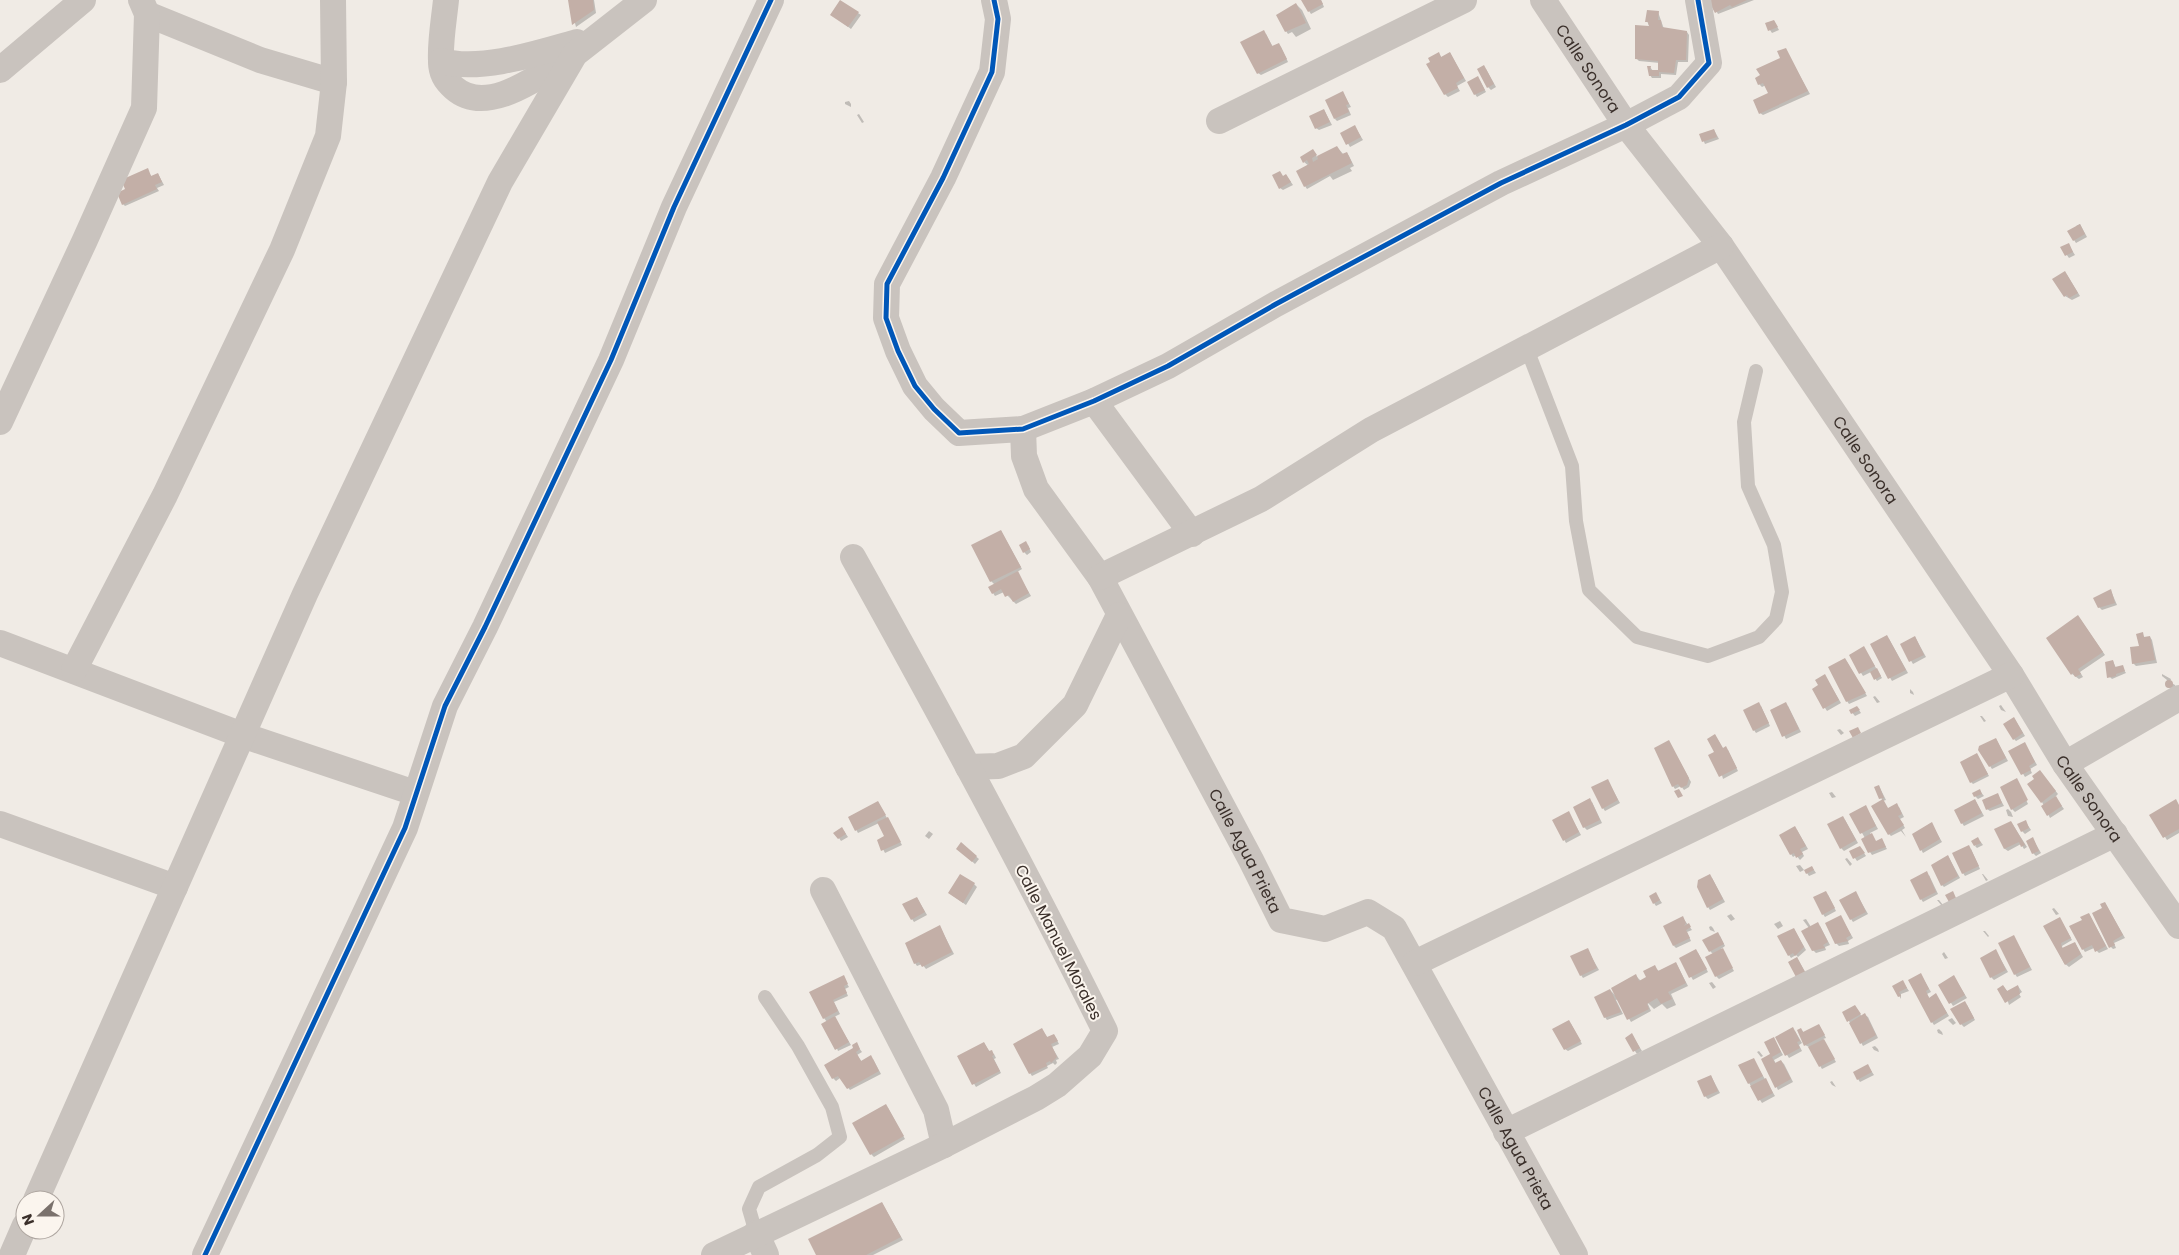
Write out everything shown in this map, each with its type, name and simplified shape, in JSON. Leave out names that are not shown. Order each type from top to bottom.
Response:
[{"type":"street","points":[[0,70],[83,0]]},
{"type":"street","points":[[74,670],[165,495],[282,250],[328,136],[334,82],[333,0]]},
{"type":"street","points":[[446,0],[441,61],[444,79],[462,95],[490,99],[508,93],[575,54],[595,36],[644,0]]},
{"type":"street","points":[[205,1255],[405,828],[445,706],[485,627],[611,360],[674,207],[770,0]]},
{"type":"street","points":[[994,0],[998,19],[992,72],[943,178],[887,284],[886,318],[915,386],[934,410],[959,433],[1023,429],[1094,401],[1168,366],[1501,183],[1626,125],[1679,97],[1709,63],[1698,0]]},
{"type":"street","points":[[1219,121],[1464,0]]},
{"type":"street","name":"Calle Sonora","points":[[1543,0],[1626,125],[1721,246],[2011,675],[2065,764],[2179,926]]},
{"type":"street","points":[[0,422],[86,240],[144,108],[144,7],[260,60],[334,82]]},
{"type":"street","points":[[441,61],[457,66],[491,62],[536,54],[595,36]]},
{"type":"street","points":[[40,1190],[242,735],[362,471],[500,182],[575,54]]},
{"type":"street","points":[[1100,577],[1192,534],[1295,480],[1371,430],[1721,246]]},
{"type":"street","points":[[1094,401],[1192,534]]},
{"type":"street","name":"Calle Agua Prieta","points":[[1023,429],[1024,456],[1036,490],[1100,577],[1281,920],[1325,929],[1368,912],[1394,928],[1575,1255]]},
{"type":"street","name":"Calle Manuel Morales","points":[[714,1255],[761,1244],[1057,1085],[1090,1056],[1106,1031],[968,767],[853,557]]},
{"type":"street","points":[[968,767],[998,766],[1024,756],[1075,705],[1119,615]]},
{"type":"street","points":[[0,643],[242,735],[415,793]]},
{"type":"street","points":[[1415,963],[2011,675]]},
{"type":"street","points":[[2065,764],[2179,698]]},
{"type":"street","points":[[0,824],[175,887]]},
{"type":"street","points":[[1506,1132],[2115,834]]},
{"type":"street","points":[[823,890],[936,1110],[944,1145]]},
{"type":"street","points":[[12,1255],[19,1240]]},
{"type":"lane","points":[[1527,349],[1572,466],[1576,521],[1589,590],[1637,637],[1708,656],[1759,637],[1776,619],[1782,592],[1774,545],[1748,486],[1744,422],[1756,371]]},
{"type":"lane","points":[[761,1244],[749,1209],[759,1187],[817,1155],[840,1137],[832,1107],[798,1046],[765,998]]},
{"type":"building","points":[[568,0],[593,0],[594,10],[572,25]]},
{"type":"building","points":[[840,0],[859,12],[848,27],[830,15]]},
{"type":"building","points":[[1301,0],[1321,0],[1323,4],[1308,12]]},
{"type":"building","points":[[1708,0],[1747,0],[1732,7],[1730,5],[1715,13]]},
{"type":"building","points":[[1296,3],[1306,23],[1285,32],[1276,15]]},
{"type":"building","points":[[1647,10],[1659,11],[1658,20],[1661,20],[1662,27],[1687,31],[1686,60],[1676,60],[1674,73],[1659,72],[1659,76],[1649,76],[1647,66],[1651,66],[1650,70],[1658,70],[1658,61],[1635,59],[1635,25],[1649,26],[1648,22],[1645,22]]},
{"type":"building","points":[[1774,20],[1778,27],[1768,31],[1765,23]]},
{"type":"building","points":[[1264,30],[1272,46],[1279,43],[1287,59],[1257,74],[1240,42]]},
{"type":"building","points":[[1786,48],[1808,91],[1759,114],[1753,100],[1768,93],[1763,83],[1758,85],[1755,78],[1760,75],[1756,69],[1780,58],[1777,51]]},
{"type":"building","points":[[1439,52],[1441,57],[1450,52],[1464,78],[1456,83],[1458,88],[1444,95],[1426,64],[1430,62],[1428,58]]},
{"type":"building","points":[[1484,65],[1494,84],[1487,88],[1477,69]]},
{"type":"building","points":[[1478,76],[1485,90],[1474,95],[1467,82]]},
{"type":"building","points":[[1343,91],[1349,104],[1346,105],[1349,112],[1334,119],[1325,100]]},
{"type":"building","points":[[1324,109],[1330,122],[1315,129],[1309,116]]},
{"type":"building","points":[[1355,125],[1361,137],[1346,145],[1340,133]]},
{"type":"building","points":[[1714,129],[1717,137],[1702,142],[1699,134]]},
{"type":"building","points":[[1337,146],[1342,154],[1347,152],[1352,163],[1304,187],[1296,171],[1309,164],[1307,160],[1303,163],[1300,157],[1313,149],[1317,155],[1312,158],[1313,162],[1318,159],[1317,156]]},
{"type":"building","points":[[148,168],[151,176],[158,173],[162,182],[155,185],[157,189],[122,205],[117,193],[125,189],[121,180]]},
{"type":"building","points":[[1280,171],[1283,176],[1286,174],[1291,182],[1279,189],[1272,175]]},
{"type":"building","points":[[2080,224],[2085,234],[2073,241],[2067,231]]},
{"type":"building","points":[[2069,243],[2073,252],[2065,256],[2060,247]]},
{"type":"building","points":[[2065,271],[2078,293],[2069,298],[2067,295],[2064,297],[2052,279]]},
{"type":"building","points":[[1001,530],[1021,567],[990,582],[971,545]]},
{"type":"building","points":[[1026,541],[1030,549],[1023,553],[1019,545]]},
{"type":"building","points":[[1018,571],[1029,593],[1013,602],[1009,595],[1005,597],[1001,589],[992,594],[988,587]]},
{"type":"building","points":[[2111,589],[2115,603],[2098,608],[2093,598]]},
{"type":"building","points":[[2078,615],[2103,652],[2078,669],[2081,674],[2075,677],[2073,673],[2071,675],[2046,638]]},
{"type":"building","points":[[2143,632],[2144,637],[2150,636],[2155,660],[2132,664],[2130,647],[2139,646],[2136,634]]},
{"type":"building","points":[[1887,635],[1906,670],[1888,679],[1870,644]]},
{"type":"building","points":[[1915,636],[1924,655],[1909,662],[1900,644]]},
{"type":"building","points":[[1864,646],[1875,666],[1859,674],[1849,655]]},
{"type":"building","points":[[1845,658],[1866,693],[1846,702],[1828,667]]},
{"type":"building","points":[[2113,660],[2115,667],[2123,665],[2125,671],[2107,678],[2105,662]]},
{"type":"building","points":[[1877,668],[1881,676],[1874,680],[1870,672]]},
{"type":"building","points":[[1825,674],[1839,700],[1823,709],[1812,689],[1818,685],[1815,680]]},
{"type":"building","points":[[2169,680],[2173,684],[2169,688],[2165,684]]},
{"type":"building","points":[[1759,702],[1769,723],[1753,731],[1743,710]]},
{"type":"building","points":[[1786,702],[1799,729],[1782,737],[1770,710]]},
{"type":"building","points":[[1857,706],[1860,710],[1851,714],[1849,710]]},
{"type":"building","points":[[2014,717],[2023,733],[2013,740],[2003,724]]},
{"type":"building","points":[[1858,727],[1861,733],[1853,738],[1849,731]]},
{"type":"building","points":[[1715,734],[1723,748],[1726,746],[1737,768],[1719,777],[1708,755],[1714,752],[1707,739]]},
{"type":"building","points":[[1996,738],[2006,758],[1989,767],[1978,750],[1979,746]]},
{"type":"building","points":[[1669,740],[1689,778],[1687,785],[1681,788],[1678,784],[1672,787],[1654,748]]},
{"type":"building","points":[[2025,742],[2035,762],[2029,766],[2031,770],[2021,775],[2008,751]]},
{"type":"building","points":[[1977,753],[1988,774],[1970,783],[1960,762]]},
{"type":"building","points":[[2040,770],[2056,791],[2041,803],[2027,784],[2034,779],[2032,776]]},
{"type":"building","points":[[2017,778],[2028,800],[2011,810],[2000,787]]},
{"type":"building","points":[[1608,779],[1618,800],[1602,809],[1591,787]]},
{"type":"building","points":[[1879,785],[1884,798],[1879,799],[1874,787]]},
{"type":"building","points":[[1679,789],[1683,796],[1678,798],[1674,791]]},
{"type":"building","points":[[1980,789],[1982,794],[1974,797],[1972,793]]},
{"type":"building","points":[[1998,793],[2002,803],[1986,810],[1982,800]]},
{"type":"building","points":[[2056,796],[2062,806],[2047,816],[2041,806]]},
{"type":"building","points":[[1590,798],[1600,820],[1583,828],[1573,807]]},
{"type":"building","points":[[1883,799],[1888,808],[1897,803],[1902,814],[1898,816],[1904,825],[1888,835],[1871,806]]},
{"type":"building","points":[[1975,799],[1982,813],[1961,824],[1954,810]]},
{"type":"building","points":[[2176,799],[2179,805],[2179,829],[2163,838],[2149,815]]},
{"type":"building","points":[[878,801],[886,815],[855,831],[848,817]]},
{"type":"building","points":[[1866,805],[1876,826],[1860,834],[1849,814]]},
{"type":"building","points":[[1569,811],[1579,832],[1563,841],[1552,820]]},
{"type":"building","points":[[1843,816],[1856,840],[1840,849],[1827,824]]},
{"type":"building","points":[[888,817],[901,842],[881,851],[877,840],[884,836],[877,822]]},
{"type":"building","points":[[2026,820],[2029,828],[2021,832],[2017,824]]},
{"type":"building","points":[[2011,821],[2025,845],[2021,847],[2019,842],[2004,849],[1994,829]]},
{"type":"building","points":[[1932,822],[1940,839],[1920,851],[1912,834]]},
{"type":"building","points":[[1795,826],[1806,846],[1800,849],[1803,854],[1796,858],[1794,853],[1790,855],[1779,835]]},
{"type":"building","points":[[842,827],[846,834],[838,839],[833,833]]},
{"type":"building","points":[[1872,833],[1876,841],[1882,838],[1886,847],[1868,853],[1861,839]]},
{"type":"building","points":[[1978,837],[1981,843],[1974,846],[1971,841]]},
{"type":"building","points":[[2033,837],[2039,851],[2032,854],[2026,841]]},
{"type":"building","points":[[961,842],[977,856],[972,862],[956,849]]},
{"type":"building","points":[[1969,845],[1979,866],[1962,874],[1952,853]]},
{"type":"building","points":[[1860,846],[1865,853],[1853,859],[1849,851]]},
{"type":"building","points":[[1948,855],[1958,876],[1941,886],[1931,865]]},
{"type":"building","points":[[1812,866],[1814,870],[1806,874],[1804,870]]},
{"type":"building","points":[[1927,871],[1936,892],[1920,900],[1910,880]]},
{"type":"building","points":[[960,874],[975,883],[963,903],[948,893]]},
{"type":"building","points":[[1710,874],[1723,899],[1707,908],[1697,887],[1698,880]]},
{"type":"building","points":[[1826,891],[1835,908],[1822,915],[1813,897]]},
{"type":"building","points":[[1856,891],[1866,912],[1850,920],[1839,900]]},
{"type":"building","points":[[1953,891],[1956,898],[1949,902],[1945,895]]},
{"type":"building","points":[[1656,892],[1660,900],[1653,904],[1649,896]]},
{"type":"building","points":[[917,897],[925,912],[911,920],[902,904]]},
{"type":"building","points":[[2105,902],[2123,935],[2113,941],[2115,945],[2109,948],[2092,913],[2102,908],[2100,904]]},
{"type":"building","points":[[2089,913],[2106,946],[2095,952],[2092,945],[2082,950],[2069,926],[2082,920],[2080,917]]},
{"type":"building","points":[[1841,915],[1851,935],[1846,938],[1848,941],[1835,944],[1825,923]]},
{"type":"building","points":[[1683,916],[1686,923],[1684,926],[1689,923],[1691,927],[1686,930],[1690,938],[1673,946],[1663,926]]},
{"type":"building","points":[[2060,917],[2071,938],[2061,943],[2062,948],[2075,942],[2081,954],[2065,965],[2043,926]]},
{"type":"building","points":[[1818,922],[1828,942],[1823,945],[1825,948],[1812,951],[1801,931]]},
{"type":"building","points":[[940,925],[952,952],[922,967],[919,962],[914,964],[905,943]]},
{"type":"building","points":[[1794,928],[1804,947],[1795,956],[1793,953],[1788,956],[1777,936]]},
{"type":"building","points":[[1718,932],[1724,944],[1709,952],[1702,940]]},
{"type":"building","points":[[2014,935],[2030,967],[2014,975],[1998,943]]},
{"type":"building","points":[[1588,948],[1597,968],[1580,976],[1570,956]]},
{"type":"building","points":[[1723,948],[1733,968],[1715,977],[1705,957]]},
{"type":"building","points":[[1696,949],[1707,969],[1689,978],[1679,958]]},
{"type":"building","points":[[1996,949],[2006,970],[1990,978],[1980,958]]},
{"type":"building","points":[[1797,957],[1805,972],[1796,977],[1788,962]]},
{"type":"building","points":[[1676,962],[1686,983],[1668,992],[1672,999],[1661,1004],[1657,998],[1647,1004],[1649,1009],[1627,1020],[1611,988],[1636,974],[1639,981],[1646,977],[1643,971],[1655,965],[1658,971]]},
{"type":"building","points":[[1921,973],[1929,989],[1926,991],[1929,998],[1936,993],[1947,1013],[1931,1023],[1908,980]]},
{"type":"building","points":[[844,975],[848,984],[844,986],[847,993],[833,1000],[838,1011],[823,1019],[809,992]]},
{"type":"building","points":[[1954,975],[1965,995],[1949,1004],[1938,985]]},
{"type":"building","points":[[1903,980],[1907,988],[1899,992],[1901,996],[1898,997],[1892,986]]},
{"type":"building","points":[[2003,985],[2007,991],[2018,985],[2020,994],[2005,1003],[1997,989]]},
{"type":"building","points":[[1610,989],[1621,1012],[1604,1018],[1594,997]]},
{"type":"building","points":[[1965,1001],[1974,1018],[1960,1025],[1950,1009]]},
{"type":"building","points":[[1855,1005],[1861,1014],[1847,1022],[1842,1012]]},
{"type":"building","points":[[1865,1013],[1876,1035],[1860,1044],[1849,1023]]},
{"type":"building","points":[[835,1016],[849,1042],[835,1050],[821,1024]]},
{"type":"building","points":[[1569,1020],[1581,1041],[1564,1050],[1552,1029]]},
{"type":"building","points":[[1819,1024],[1825,1035],[1804,1046],[1797,1030],[1801,1028],[1803,1032]]},
{"type":"building","points":[[1793,1027],[1800,1041],[1797,1042],[1800,1048],[1785,1056],[1775,1037]]},
{"type":"building","points":[[1042,1028],[1047,1037],[1054,1034],[1058,1041],[1051,1044],[1057,1057],[1051,1063],[1050,1061],[1046,1063],[1047,1066],[1029,1074],[1013,1044]]},
{"type":"building","points":[[1632,1033],[1640,1048],[1633,1052],[1625,1038]]},
{"type":"building","points":[[1774,1037],[1781,1052],[1772,1057],[1775,1063],[1781,1060],[1791,1079],[1775,1088],[1761,1059],[1770,1054],[1764,1042]]},
{"type":"building","points":[[1824,1039],[1835,1059],[1819,1067],[1808,1047]]},
{"type":"building","points":[[857,1042],[860,1049],[856,1052],[861,1061],[871,1055],[879,1071],[847,1089],[838,1076],[832,1079],[824,1065],[853,1048],[852,1045]]},
{"type":"building","points":[[984,1042],[989,1051],[992,1050],[994,1055],[992,1056],[1000,1071],[972,1085],[957,1056]]},
{"type":"building","points":[[1754,1058],[1763,1076],[1748,1084],[1738,1065]]},
{"type":"building","points":[[1868,1064],[1872,1072],[1857,1080],[1853,1072]]},
{"type":"building","points":[[1711,1075],[1718,1091],[1704,1097],[1697,1081]]},
{"type":"building","points":[[1766,1078],[1773,1093],[1758,1101],[1750,1086]]},
{"type":"building","points":[[886,1104],[904,1136],[870,1155],[852,1123]]},
{"type":"building","points":[[882,1202],[901,1237],[866,1255],[816,1255],[808,1239]]},
{"type":"cycle path","points":[[205,1255],[405,828],[445,706],[485,627],[611,360],[674,207],[771,0]]},
{"type":"cycle path","points":[[994,0],[998,19],[992,72],[943,178],[887,284],[886,318],[898,351],[915,386],[934,409],[959,433],[1023,429],[1094,401],[1168,366],[1276,304],[1501,183],[1626,125],[1679,97],[1709,63],[1698,0]]}]
